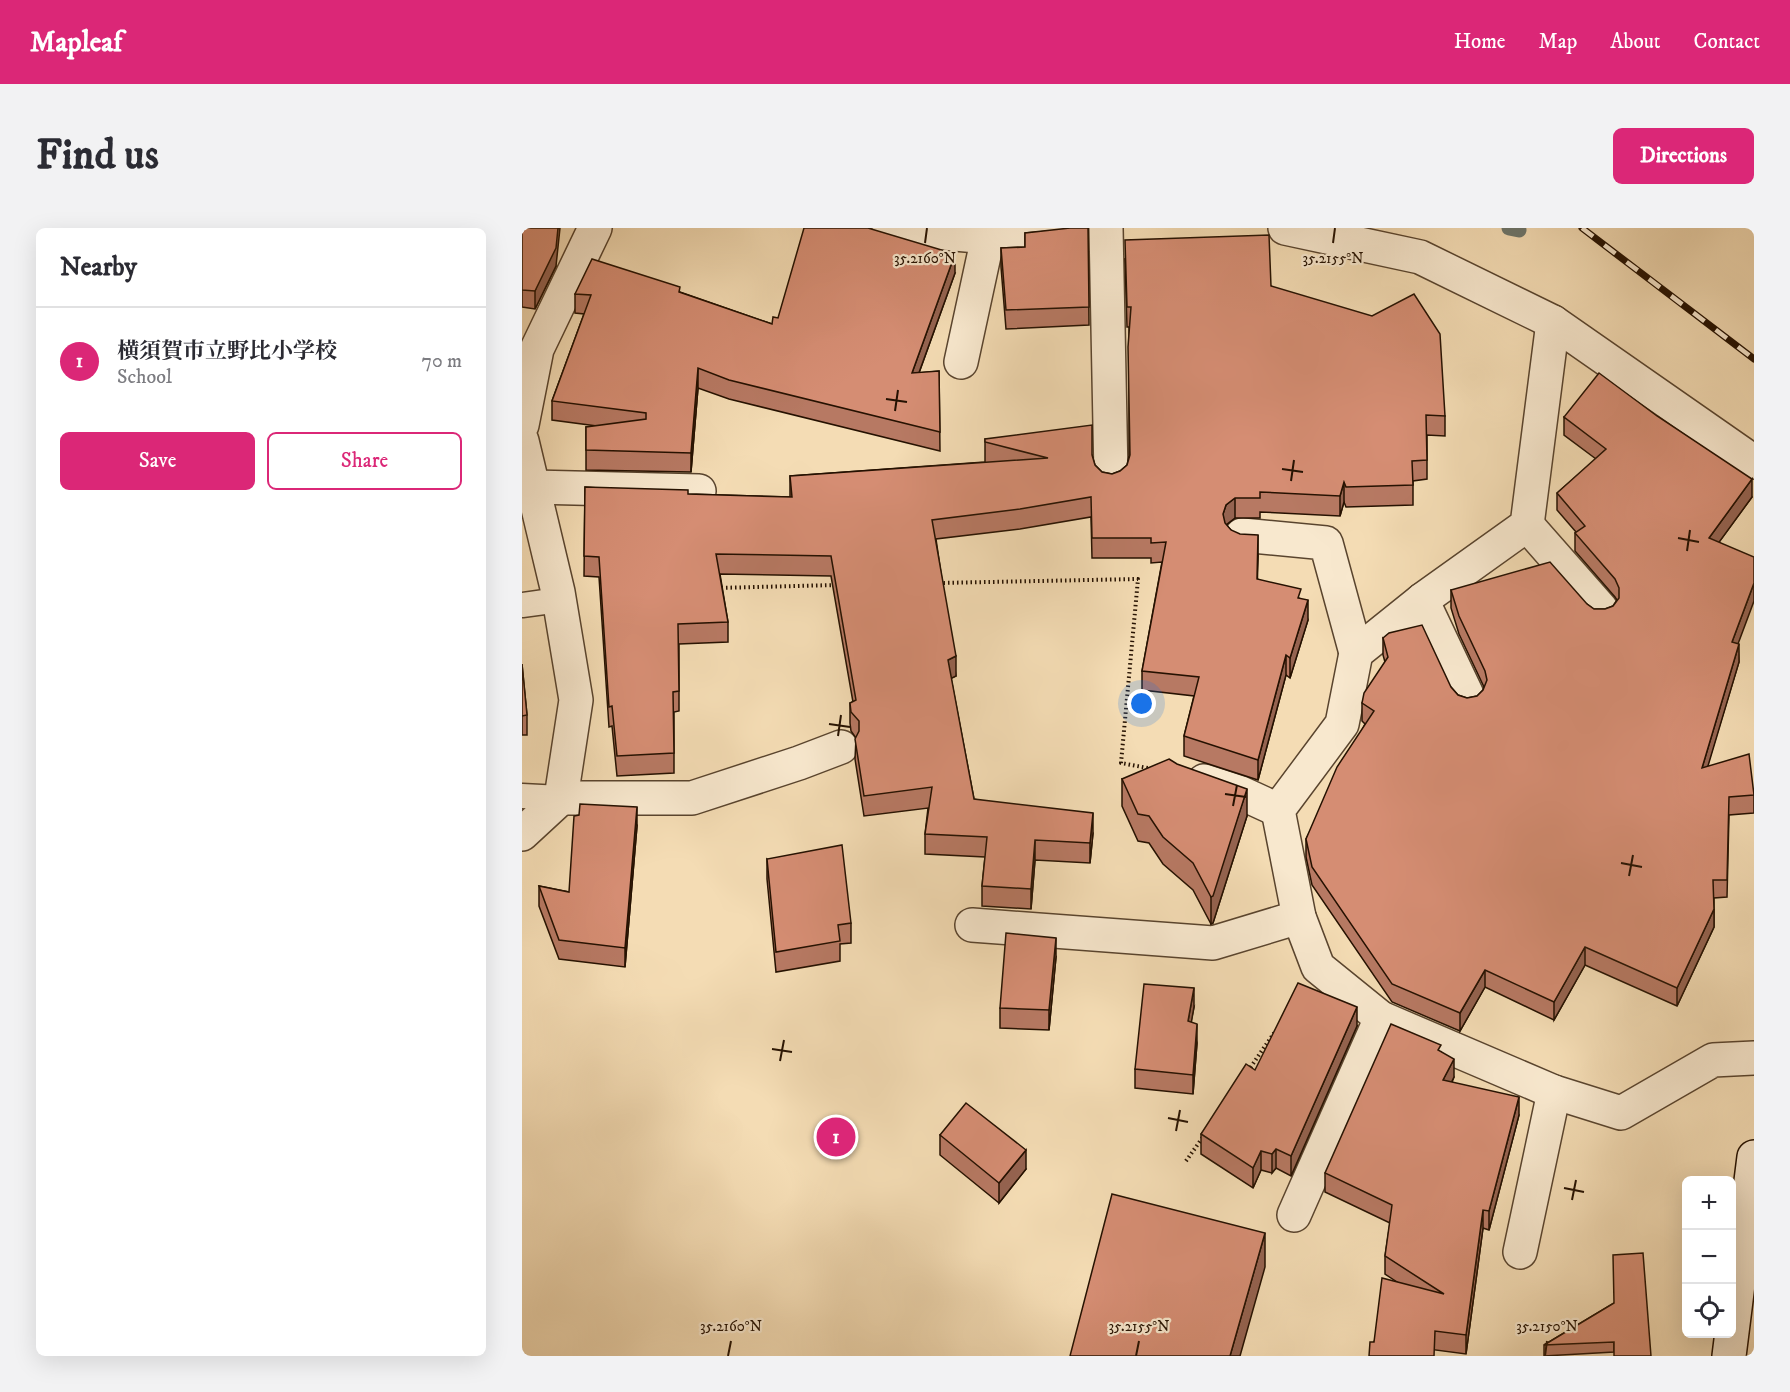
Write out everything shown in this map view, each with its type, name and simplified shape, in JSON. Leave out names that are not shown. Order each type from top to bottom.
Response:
[{"type":"street","points":[[522,425],[530,354],[595,228]]},
{"type":"street","points":[[889,228],[988,237],[1068,228]]},
{"type":"street","points":[[1106,228],[1111,475]]},
{"type":"street","points":[[1285,228],[1420,257],[1553,322],[1754,462]]},
{"type":"street","points":[[962,362],[988,237]]},
{"type":"street","points":[[1356,653],[1422,600],[1527,525],[1553,322]]},
{"type":"street","points":[[522,441],[559,600],[576,700],[561,798],[522,834]]},
{"type":"street","points":[[533,487],[699,491]]},
{"type":"street","points":[[1527,525],[1600,609]]},
{"type":"street","points":[[1242,535],[1326,543],[1356,653],[1342,724],[1278,810],[1299,917],[1318,968],[1381,1018],[1554,1092],[1621,1113],[1713,1060],[1754,1058]]},
{"type":"street","points":[[1422,600],[1468,697]]},
{"type":"street","points":[[561,798],[692,798],[841,747]]},
{"type":"street","points":[[1184,774],[1241,793],[1278,810]]},
{"type":"street","points":[[972,925],[1213,943],[1299,917]]},
{"type":"street","points":[[1294,1215],[1381,1018]]},
{"type":"street","points":[[1520,1252],[1554,1092]]},
{"type":"street","points":[[1729,1356],[1754,1157]]},
{"type":"lane","points":[[522,604],[559,600]]},
{"type":"lane","points":[[522,796],[561,798]]},
{"type":"path","points":[[935,583],[1138,579],[1121,763],[1184,774]]},
{"type":"path","points":[[711,588],[840,585]]},
{"type":"path","points":[[1246,1074],[1279,1026]]},
{"type":"path","points":[[1186,1161],[1206,1132]]},
{"type":"building","points":[[522,228],[558,228],[556,248],[535,291],[522,290]]},
{"type":"building","points":[[804,228],[868,228],[955,254],[912,373],[939,371],[940,432],[729,380],[698,368],[691,453],[586,450],[586,427],[646,419],[646,413],[552,401],[591,295],[575,294],[592,259],[680,287],[679,292],[772,324],[773,317],[778,318]]},
{"type":"building","points":[[1088,228],[1089,307],[1006,310],[1001,248],[1025,247],[1025,233]]},
{"type":"building","points":[[1269,235],[1271,286],[1372,316],[1414,294],[1440,334],[1445,416],[1426,415],[1427,460],[1412,461],[1413,485],[1346,487],[1344,482],[1340,496],[1260,492],[1260,498],[1235,498],[1226,505],[1223,514],[1225,523],[1231,530],[1240,534],[1258,535],[1257,579],[1301,589],[1298,598],[1308,600],[1290,658],[1286,655],[1258,760],[1184,736],[1199,677],[1142,671],[1166,542],[1151,543],[1151,538],[1092,538],[1091,497],[932,520],[956,656],[948,660],[974,799],[1093,813],[1090,843],[1035,840],[1031,889],[982,886],[987,837],[925,834],[932,787],[864,796],[855,739],[859,731],[859,721],[851,712],[850,703],[856,700],[831,556],[716,554],[728,622],[678,624],[679,691],[673,692],[674,753],[617,756],[612,706],[609,707],[599,557],[584,556],[585,487],[688,490],[688,494],[792,497],[790,476],[1048,458],[985,442],[985,439],[1092,425],[1092,455],[1095,465],[1102,472],[1112,474],[1127,465],[1130,455],[1128,347],[1131,307],[1127,307],[1125,240]]},
{"type":"building","points":[[1599,373],[1657,416],[1752,479],[1709,538],[1754,557],[1754,583],[1732,642],[1739,644],[1702,768],[1749,754],[1754,795],[1729,797],[1727,880],[1713,880],[1714,909],[1677,988],[1585,947],[1554,1002],[1485,970],[1460,1013],[1392,984],[1312,867],[1306,839],[1337,767],[1374,711],[1362,703],[1364,693],[1388,657],[1383,638],[1389,633],[1422,625],[1451,687],[1458,695],[1467,698],[1477,696],[1483,690],[1487,680],[1459,616],[1451,590],[1550,562],[1594,609],[1613,606],[1619,598],[1619,588],[1615,579],[1575,533],[1585,526],[1557,493],[1606,449],[1564,417]]},
{"type":"building","points":[[522,664],[527,715],[522,716]]},
{"type":"building","points":[[1169,759],[1247,789],[1211,897],[1193,863],[1163,837],[1149,816],[1138,814],[1122,779]]},
{"type":"building","points":[[580,804],[637,807],[625,948],[559,940],[539,886],[569,892],[574,816],[579,815]]},
{"type":"building","points":[[842,845],[851,923],[838,925],[840,941],[776,952],[767,859]]},
{"type":"building","points":[[1006,933],[1056,938],[1049,1010],[1000,1008]]},
{"type":"building","points":[[1298,983],[1357,1007],[1291,1156],[1276,1149],[1272,1154],[1261,1151],[1253,1168],[1201,1134],[1246,1064],[1255,1070]]},
{"type":"building","points":[[1144,984],[1194,988],[1188,1021],[1197,1024],[1193,1075],[1135,1069]]},
{"type":"building","points":[[1391,1024],[1441,1045],[1438,1050],[1454,1059],[1443,1080],[1519,1097],[1489,1211],[1483,1210],[1466,1335],[1435,1331],[1434,1356],[1369,1356],[1370,1342],[1374,1342],[1382,1278],[1444,1294],[1385,1256],[1392,1205],[1325,1173]]},
{"type":"building","points":[[966,1103],[1026,1150],[999,1183],[940,1135]]},
{"type":"building","points":[[1112,1194],[1265,1233],[1230,1356],[1070,1356]]},
{"type":"building","points":[[1643,1253],[1651,1356],[1614,1356],[1614,1342],[1544,1345],[1614,1303],[1613,1255]]},
{"type":"waterway","points":[[1509,228],[1519,230]]},
{"type":"railway","points":[[1582,228],[1754,359]]},
{"type":"place","name":"横須賀市立野比小学校","points":[[836,1137]]}]
